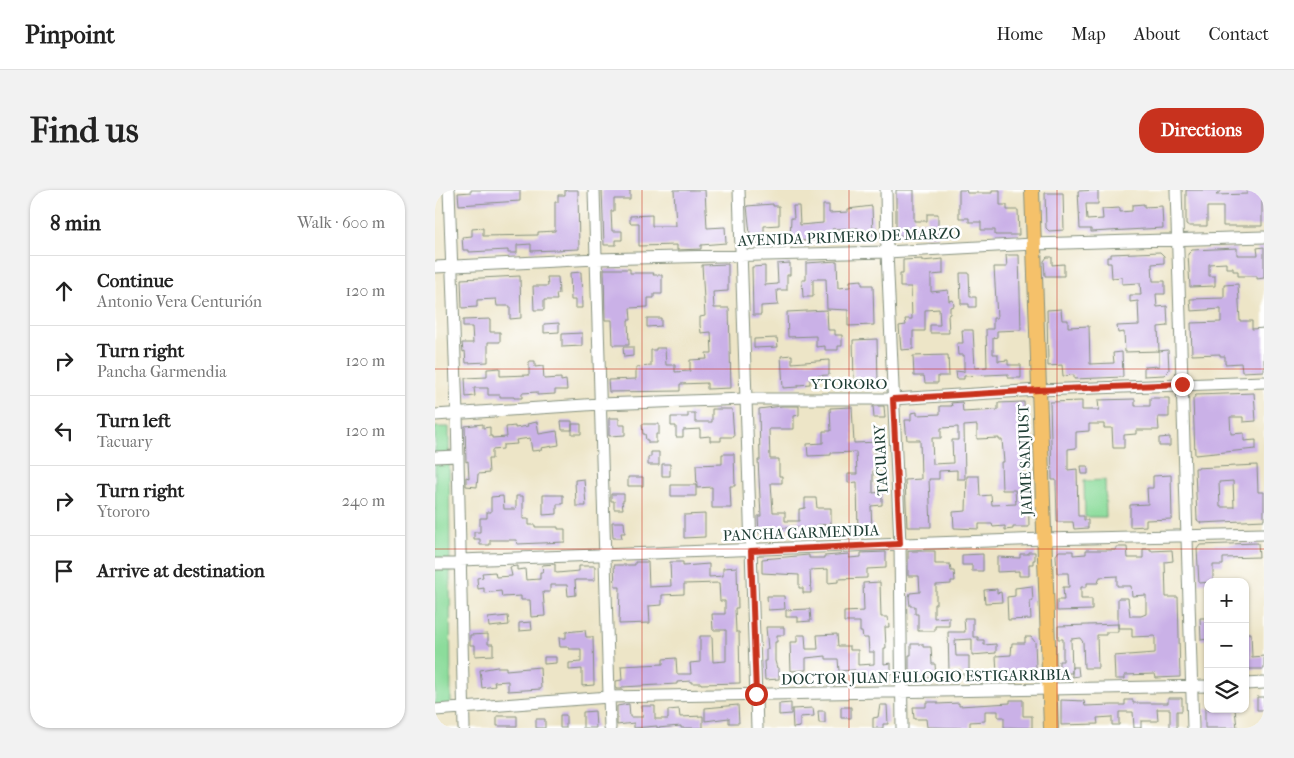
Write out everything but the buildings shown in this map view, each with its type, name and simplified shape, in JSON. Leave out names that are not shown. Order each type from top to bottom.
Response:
[{"type":"main road","name":"JAIME SANJUST","points":[[1032,190],[1051,728]]},
{"type":"street","points":[[449,190],[457,414],[464,728]]},
{"type":"street","points":[[594,190],[610,728]]},
{"type":"street","points":[[739,190],[757,728]]},
{"type":"street","name":"TACUARY","points":[[886,190],[900,544],[903,728]]},
{"type":"street","points":[[1176,190],[1193,728]]},
{"type":"street","name":"AVENIDA PRIMERO DE MARZO","points":[[435,267],[1264,237]]},
{"type":"street","name":"YTORORO","points":[[435,415],[601,404],[747,399],[893,399],[1039,390],[1264,382]]},
{"type":"street","points":[[435,457],[457,456]]},
{"type":"street","name":"PANCHA GARMENDIA","points":[[435,564],[605,554],[751,551],[1044,539],[1264,534]]},
{"type":"street","points":[[1249,684],[1264,683]]},
{"type":"street","name":"DOCTOR JUAN EULOGIO ESTIGARRIBIA","points":[[435,710],[609,698],[1204,686]]},
{"type":"green space","points":[[435,427],[449,427],[451,706],[435,706]]},
{"type":"green space","points":[[1105,480],[1106,517],[1085,517],[1084,481]]},
{"type":"route","points":[[756,694],[751,551],[900,544],[893,399],[1182,384]]}]
